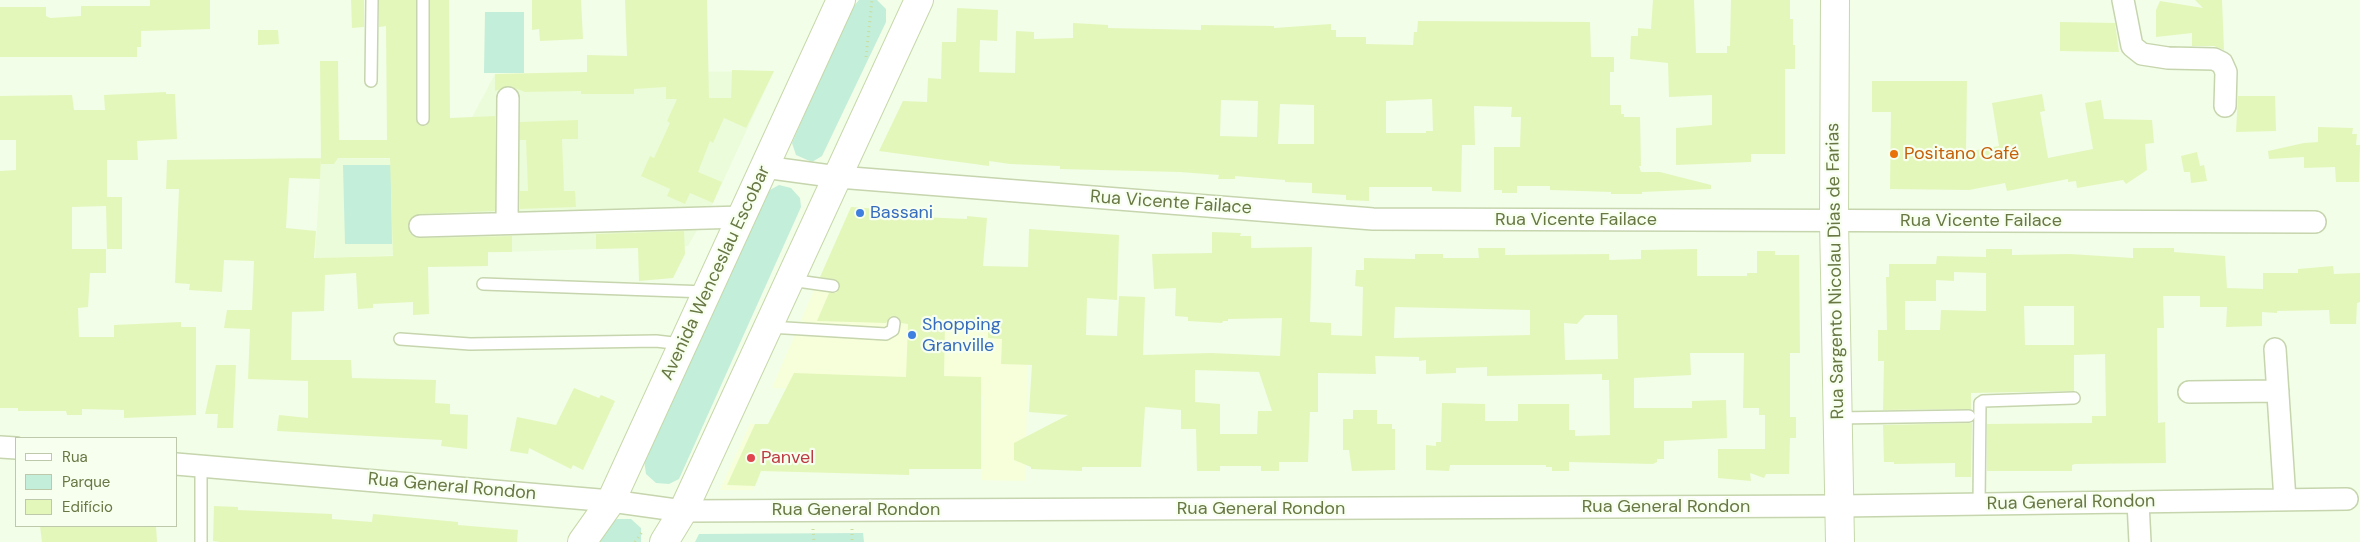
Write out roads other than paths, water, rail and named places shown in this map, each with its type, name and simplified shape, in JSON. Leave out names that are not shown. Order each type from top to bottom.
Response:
[{"type":"main road","name":"Avenida Wenceslau Escobar","points":[[582,542],[612,501],[841,0]]},
{"type":"main road","points":[[664,542],[683,511],[919,0]]},
{"type":"main road","name":"Rua Sargento Nicolau Dias de Farias","points":[[1835,0],[1834,220],[1840,542]]},
{"type":"street","points":[[2123,0],[2132,46],[2142,54],[2168,58],[2214,59],[2222,63],[2226,72],[2225,106]]},
{"type":"street","points":[[507,223],[508,98]]},
{"type":"street","name":"Rua Vicente Failace","points":[[764,167],[838,177],[1373,219],[2315,222]]},
{"type":"street","points":[[420,226],[742,217]]},
{"type":"street","points":[[2275,349],[2285,500]]},
{"type":"street","points":[[2189,392],[2278,391]]},
{"type":"street","points":[[0,447],[15,448]]},
{"type":"street","name":"Rua General Rondon","points":[[178,464],[612,501],[683,511],[1840,506],[2347,499]]},
{"type":"street","points":[[2138,502],[2140,542]]},
{"type":"lane","points":[[371,80],[372,0]]},
{"type":"lane","points":[[422,0],[423,119]]},
{"type":"lane","points":[[790,280],[832,286]]},
{"type":"lane","points":[[484,284],[708,292]]},
{"type":"lane","points":[[769,327],[886,334],[893,330],[894,323]]},
{"type":"lane","points":[[400,338],[470,344],[656,341],[684,344]]},
{"type":"lane","points":[[1979,504],[1980,403],[1983,401],[2074,398]]},
{"type":"lane","points":[[1838,418],[1968,416]]},
{"type":"lane","points":[[200,542],[201,466]]},
{"type":"place","name":"Positano Café","points":[[1894,154]]},
{"type":"place","name":"Bassani","points":[[860,213]]},
{"type":"place","name":"Shopping Granville","points":[[912,335]]},
{"type":"place","name":"Panvel","points":[[751,458]]}]
